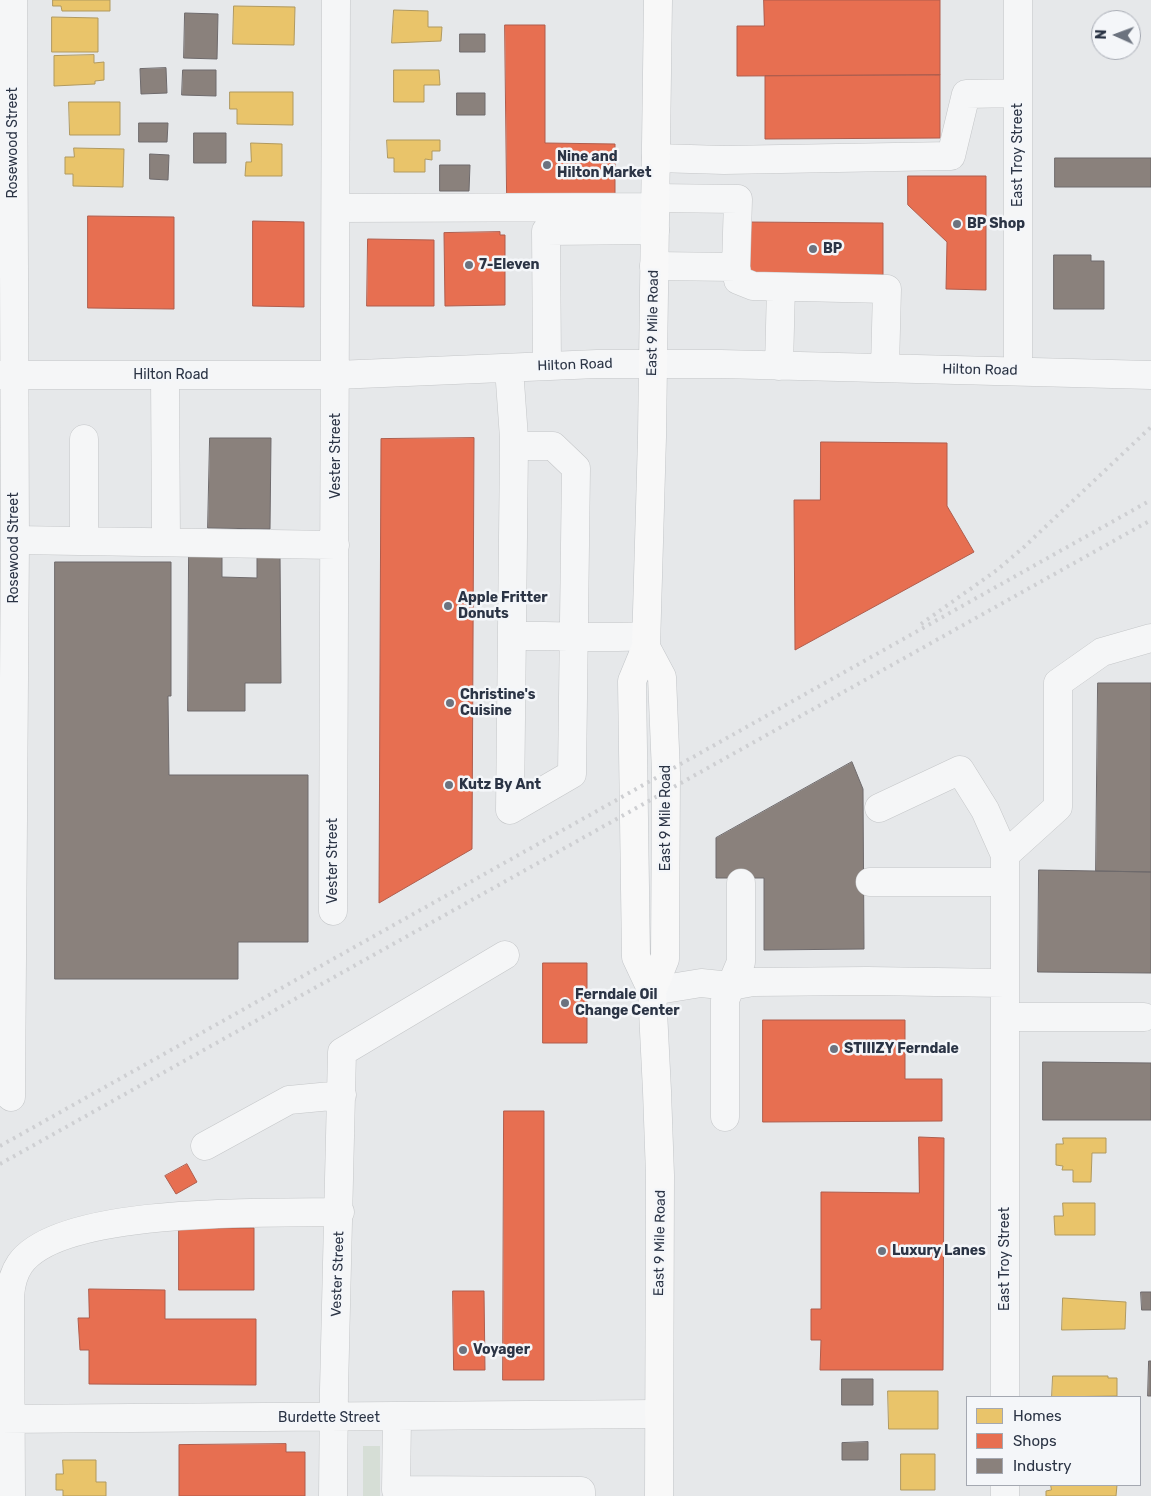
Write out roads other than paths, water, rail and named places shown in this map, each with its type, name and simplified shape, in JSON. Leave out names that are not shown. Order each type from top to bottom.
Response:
[{"type":"main road","name":"East 9 Mile Road","points":[[658,0],[645,642],[632,681],[636,957],[652,991],[660,1175],[659,1496]]},
{"type":"street","name":"Rosewood Street","points":[[11,1097],[7,871],[15,540],[6,376],[13,0]]},
{"type":"street","name":"Vester Street","points":[[333,911],[336,0]]},
{"type":"street","name":"East Troy Street","points":[[1018,0],[1018,370]]},
{"type":"street","points":[[656,158],[724,160],[951,156],[966,94],[1018,93]]},
{"type":"street","points":[[547,366],[546,231],[738,198],[736,267],[738,280],[753,286],[887,289],[885,368]]},
{"type":"street","points":[[336,208],[655,211]]},
{"type":"street","points":[[654,266],[736,267]]},
{"type":"street","points":[[779,366],[780,286]]},
{"type":"street","name":"Hilton Road","points":[[6,376],[336,375],[547,366],[652,364],[1018,370],[1151,375]]},
{"type":"street","points":[[509,368],[514,446],[510,810],[572,774],[576,468],[553,446],[514,446]]},
{"type":"street","points":[[165,375],[166,542]]},
{"type":"street","points":[[84,439],[84,541]]},
{"type":"street","points":[[15,540],[335,545]]},
{"type":"street","points":[[512,636],[574,635],[645,642]]},
{"type":"street","points":[[879,808],[960,770],[985,810],[1005,855],[1058,807],[1058,683],[1102,652],[1151,638]]},
{"type":"street","name":"East Troy Street","points":[[1005,855],[1005,1396]]},
{"type":"street","points":[[870,882],[1005,882]]},
{"type":"street","points":[[725,1117],[725,1000],[741,962],[741,883]]},
{"type":"street","name":"Vester Street","points":[[333,1496],[342,1052],[505,955]]},
{"type":"street","points":[[652,991],[700,983],[731,986],[752,982],[1005,983]]},
{"type":"street","points":[[1005,1017],[1144,1017]]},
{"type":"street","points":[[205,1146],[289,1100],[342,1095]]},
{"type":"street","points":[[10,1496],[5,1419],[5,1350],[10,1296],[6,1281],[21,1262],[35,1251],[54,1241],[80,1231],[114,1223],[181,1215],[340,1212]]},
{"type":"street","name":"Burdette Street","points":[[5,1419],[397,1418],[658,1414]]},
{"type":"street","points":[[397,1418],[396,1493],[513,1494],[581,1491],[581,1496]]},
{"type":"railway","points":[[921,624],[997,570],[1024,547],[1151,427]]},
{"type":"railway","points":[[0,1146],[1151,500]]},
{"type":"railway","points":[[0,1164],[1151,520]]},
{"type":"place","name":"Nine and Hilton Market","points":[[547,165]]},
{"type":"place","name":"BP Shop","points":[[957,224]]},
{"type":"place","name":"BP","points":[[813,249]]},
{"type":"place","name":"7-Eleven","points":[[469,265]]},
{"type":"place","name":"Apple Fritter Donuts","points":[[448,606]]},
{"type":"place","name":"Christine's Cuisine","points":[[450,703]]},
{"type":"place","name":"Kutz By Ant","points":[[449,785]]},
{"type":"place","name":"Ferndale Oil Change Center","points":[[565,1003]]},
{"type":"place","name":"STIIIZY Ferndale","points":[[834,1049]]},
{"type":"place","name":"Luxury Lanes","points":[[882,1251]]},
{"type":"place","name":"Voyager","points":[[463,1350]]}]
